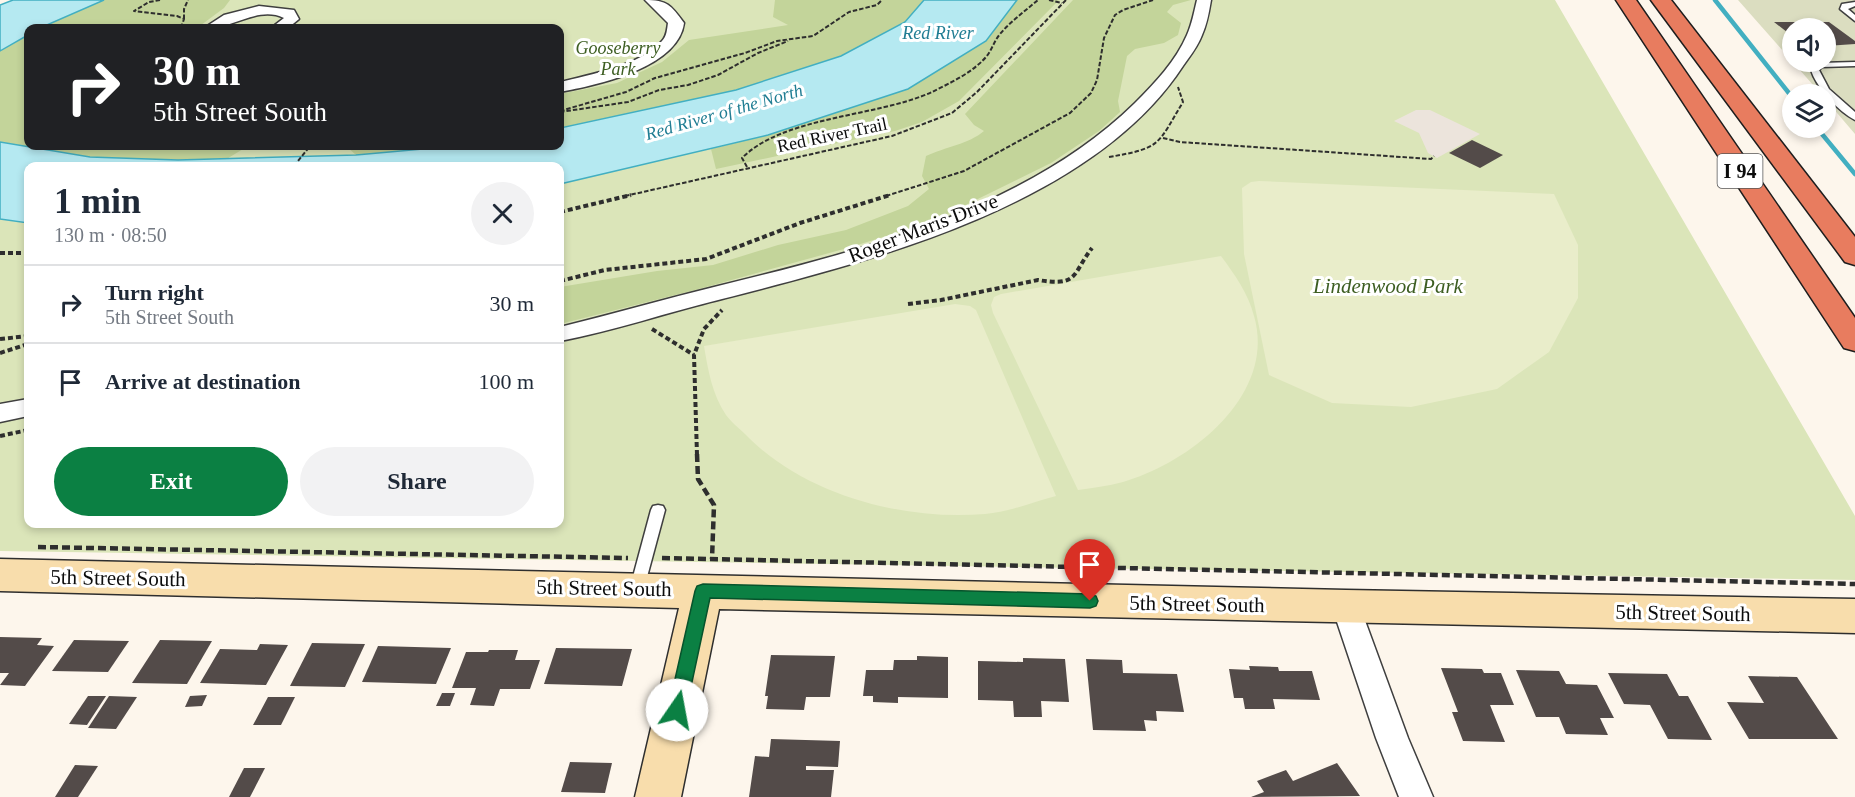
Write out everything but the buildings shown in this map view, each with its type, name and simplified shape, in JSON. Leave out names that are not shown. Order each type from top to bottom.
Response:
[{"type":"highway","name":"I 94","points":[[1626,0],[1855,341]]},
{"type":"highway","name":"I 94","points":[[1661,0],[1855,256]]},
{"type":"street","points":[[564,86],[631,66],[667,46],[675,34],[676,22],[652,0]]},
{"type":"street","name":"Roger Maris Drive","points":[[564,333],[792,275],[965,216],[1021,189],[1060,168],[1120,128],[1146,102],[1171,73],[1194,38],[1204,0]]},
{"type":"street","points":[[220,24],[236,16],[277,10],[289,13],[292,19],[284,24]]},
{"type":"street","points":[[0,413],[24,409]]},
{"type":"street","name":"5th Street South","points":[[0,575],[708,575],[1346,608],[1855,616]]},
{"type":"street","points":[[658,797],[708,575]]},
{"type":"street","points":[[1346,608],[1392,738],[1416,797]]},
{"type":"lane","points":[[1855,4],[1845,6],[1845,9],[1855,20]]},
{"type":"lane","points":[[1855,64],[1820,65],[1815,70],[1817,80],[1825,90],[1855,117]]},
{"type":"lane","points":[[641,574],[658,510]]},
{"type":"path","points":[[160,0],[149,2],[134,11],[136,13],[167,14],[184,19]]},
{"type":"path","points":[[182,24],[183,9],[188,0]]},
{"type":"path","points":[[564,111],[628,102],[659,90],[688,85],[718,75],[758,53],[825,30],[849,12],[877,5],[882,0]]},
{"type":"path","points":[[747,167],[742,158],[745,153],[757,145],[830,119],[895,105],[962,74],[988,55],[998,37],[1038,0]]},
{"type":"path","points":[[1049,0],[1064,2]]},
{"type":"path","points":[[564,280],[605,270],[706,259],[800,224],[983,164],[1003,150],[1059,122],[1090,94],[1097,81],[1103,57],[1102,37],[1114,17],[1118,13],[1148,4],[1153,0]]},
{"type":"path","name":"Red River Trail","points":[[564,211],[747,167],[892,136],[952,113],[977,92],[1064,2]]},
{"type":"path","points":[[564,111],[626,92],[655,78],[745,53],[777,41],[798,38]]},
{"type":"path","points":[[1163,138],[1180,142],[1431,159],[1434,156]]},
{"type":"path","points":[[297,162],[307,150]]},
{"type":"path","points":[[908,304],[941,300],[1038,280],[1050,282],[1073,279],[1077,276],[1086,255],[1092,248]]},
{"type":"path","points":[[0,253],[24,253]]},
{"type":"path","points":[[708,575],[714,505],[698,479],[694,355],[704,329],[723,309]]},
{"type":"path","points":[[651,328],[694,355]]},
{"type":"path","points":[[0,339],[24,336]]},
{"type":"path","points":[[0,353],[24,345]]},
{"type":"path","points":[[0,436],[24,431]]},
{"type":"path","points":[[36,547],[641,574],[1855,584]]},
{"type":"green space","name":"Gooseberry Park","points":[[104,0],[924,0],[564,127],[564,24],[49,24]]},
{"type":"green space","points":[[104,0],[230,0],[224,8],[202,24],[49,24]]},
{"type":"green space","points":[[775,0],[924,0],[905,22],[841,56],[736,90],[564,127],[564,93],[617,83],[662,62],[689,40],[788,25],[773,17]]},
{"type":"green space","name":"Lindenwood Park","points":[[1017,0],[1555,0],[1855,516],[1855,580],[0,551],[0,219],[24,222],[24,528],[564,528],[564,183],[768,135],[908,89],[986,41]]},
{"type":"green space","points":[[1017,0],[1059,0],[959,101],[922,122],[895,131],[716,169],[711,149],[768,135],[908,89],[986,41]]},
{"type":"green space","points":[[1073,0],[1191,0],[1173,5],[1167,12],[1181,23],[1178,35],[1164,43],[1135,49],[1127,56],[1118,101],[1120,112],[1099,131],[1051,163],[931,222],[851,247],[699,289],[564,323],[564,286],[657,271],[713,265],[778,245],[846,230],[908,206],[929,189],[922,176],[926,156],[964,142],[984,131],[974,125],[965,114]]},
{"type":"green space","points":[[1738,0],[1855,0],[1855,134],[1836,112],[1836,84],[1812,84],[1802,72],[1836,72],[1836,18],[1782,18],[1782,50]]},
{"type":"green space","points":[[24,37],[24,146],[0,142],[0,51]]},
{"type":"green space","points":[[24,37],[24,146],[0,142],[0,51]]},
{"type":"green space","points":[[48,150],[412,150],[356,155],[178,160],[90,157]]},
{"type":"green space","points":[[48,150],[241,150],[225,160],[90,157]]},
{"type":"green space","points":[[350,150],[412,150],[356,155]]},
{"type":"green space","points":[[1251,182],[1554,194],[1578,245],[1578,298],[1549,352],[1497,389],[1411,407],[1332,403],[1269,375],[1244,254],[1242,188]]},
{"type":"green space","points":[[1221,256],[1245,292],[1254,316],[1258,345],[1253,373],[1240,398],[1222,422],[1200,442],[1175,459],[1149,473],[1123,482],[1078,490],[993,313],[991,305],[994,297]]},
{"type":"green space","points":[[955,304],[970,306],[976,310],[1056,496],[994,513],[954,515],[921,513],[856,500],[796,473],[769,455],[728,418],[714,390],[704,346]]},
{"type":"shaded area","points":[[1416,110],[1430,110],[1480,134],[1437,158],[1428,153],[1419,133],[1394,121]]},
{"type":"water","points":[[13,0],[104,0],[49,24],[24,24],[24,37],[0,51],[0,5]]},
{"type":"water","name":"Red River","points":[[924,0],[1017,0],[986,41],[908,89],[768,135],[564,183],[564,162],[24,162],[24,222],[0,219],[0,142],[24,146],[24,150],[48,150],[90,157],[178,160],[356,155],[412,150],[564,150],[564,127],[736,90],[841,56],[905,22]]},
{"type":"waterway","points":[[1715,0],[1782,84]]},
{"type":"waterway","points":[[1825,138],[1855,174]]},
{"type":"route","points":[[677,710],[703,591],[1090,601]]},
{"type":"water label","name":"Red River of the North","points":[[724,112]]}]
